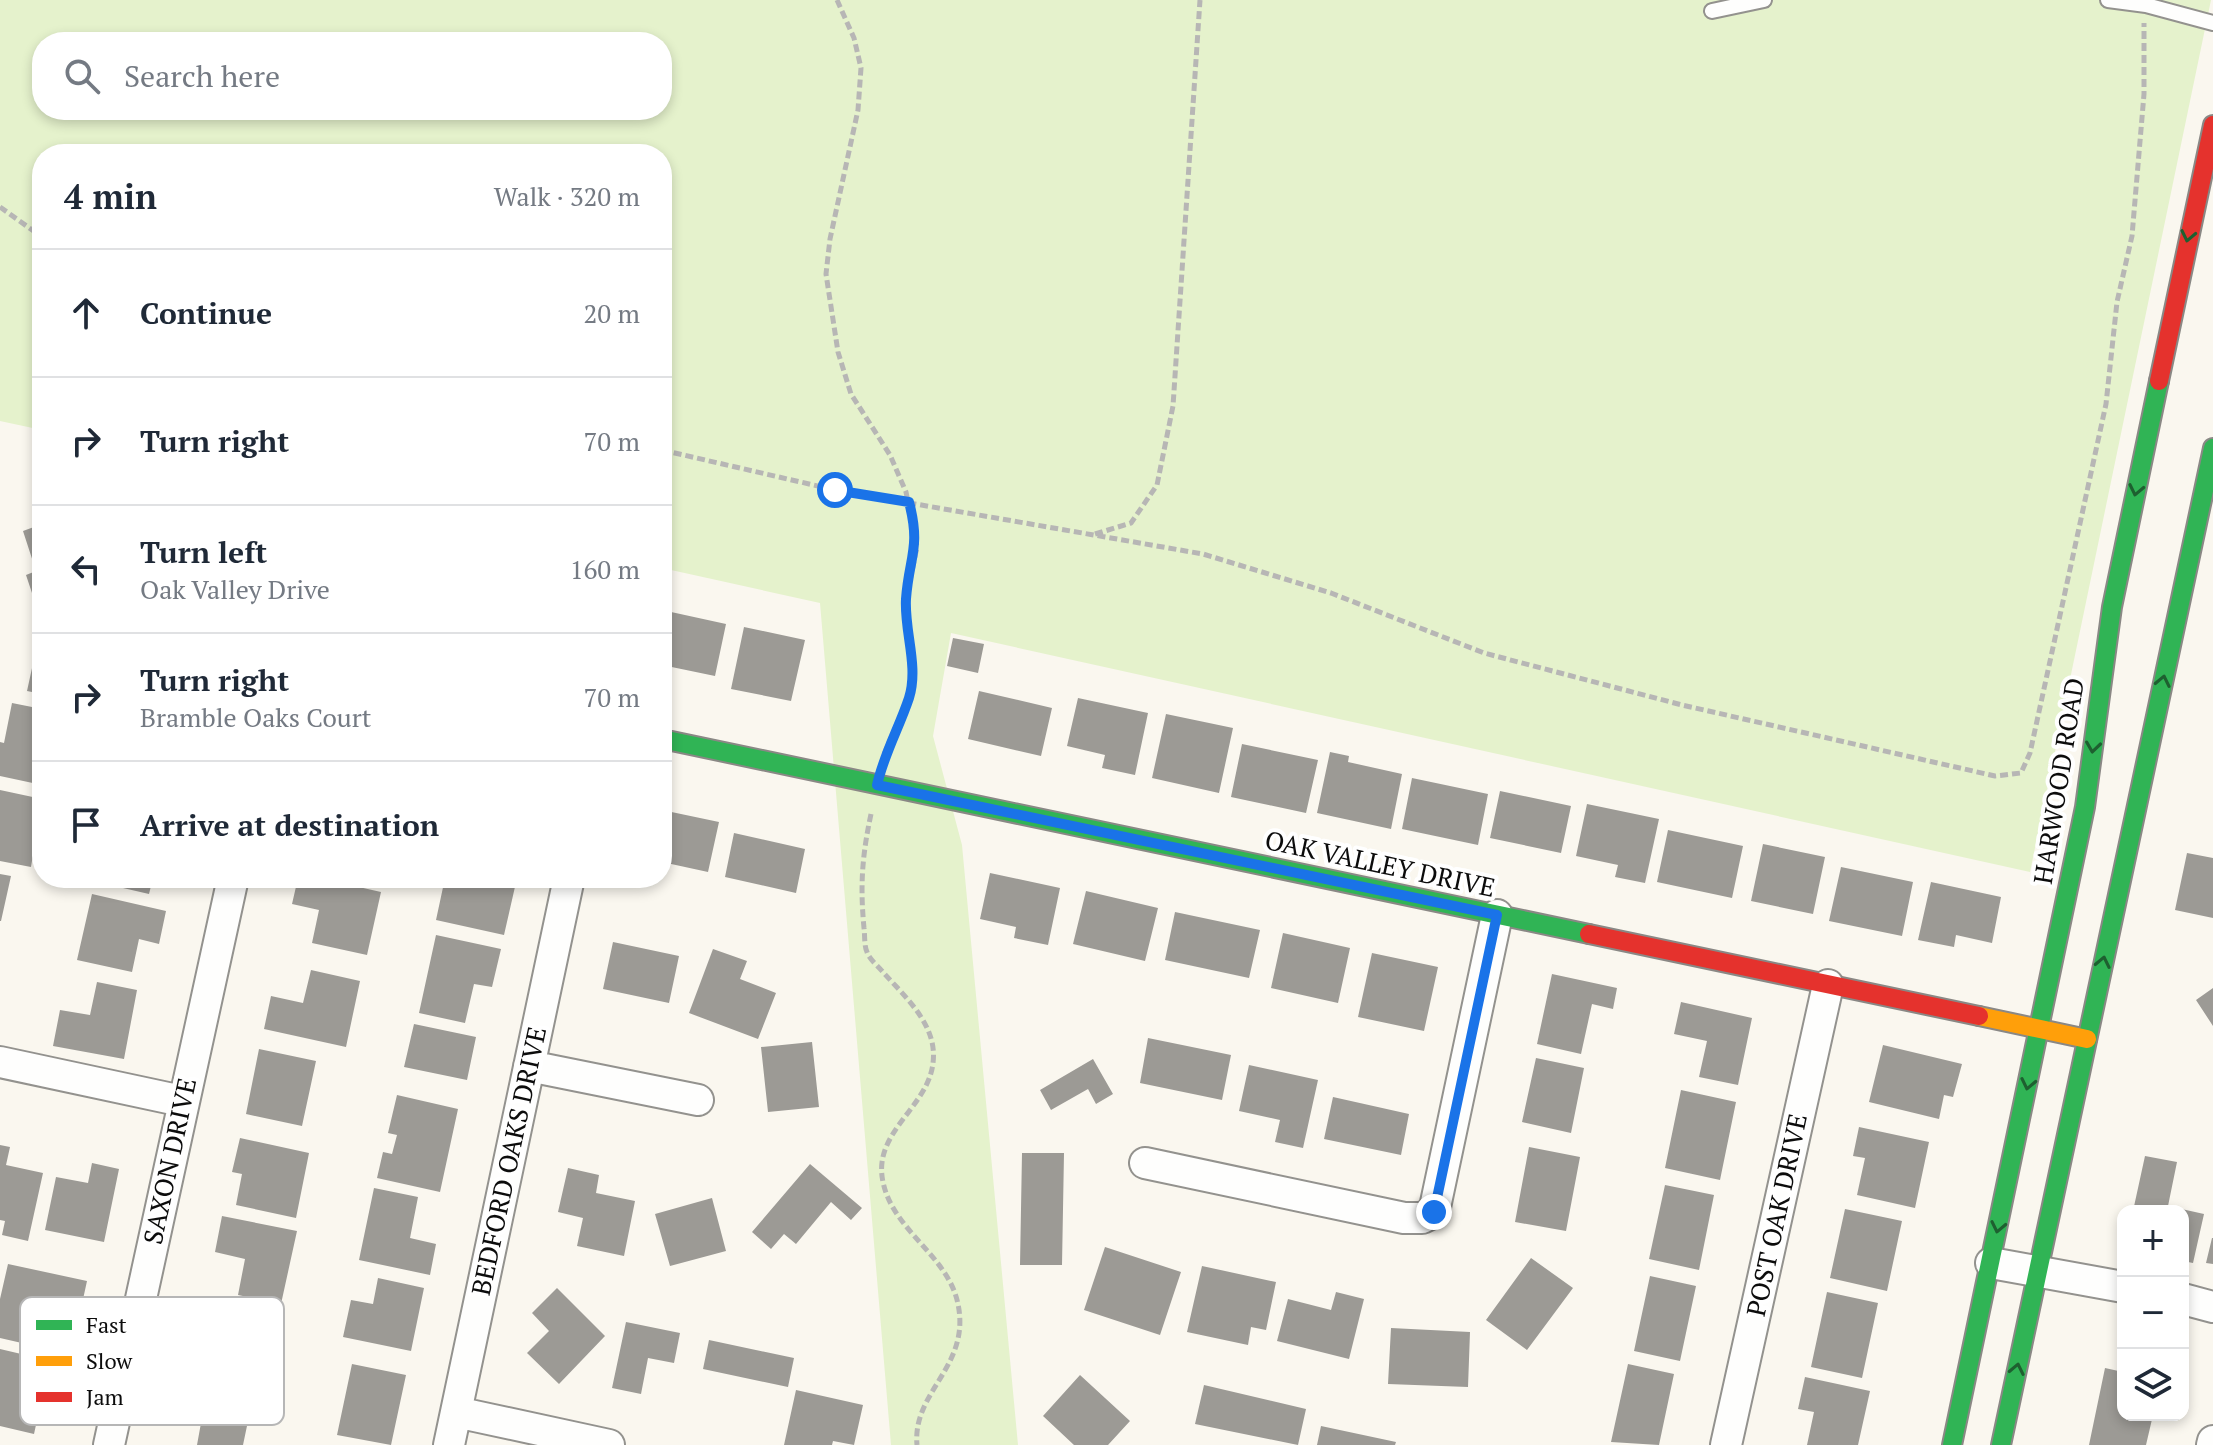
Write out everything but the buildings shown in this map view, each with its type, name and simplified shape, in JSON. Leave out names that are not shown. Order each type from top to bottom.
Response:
[{"type":"main road","name":"HARWOOD ROAD","points":[[1952,1445],[2085,807],[2112,607],[2209,160],[2213,125]]},
{"type":"main road","points":[[2001,1445],[2213,448]]},
{"type":"main road","name":"OAK VALLEY DRIVE","points":[[672,741],[2087,1039]]},
{"type":"street","name":"SAXON DRIVE","points":[[140,1297],[231,888]]},
{"type":"street","name":"BEDFORD OAKS DRIVE","points":[[449,1445],[567,888]]},
{"type":"street","points":[[1145,1163],[1404,1218],[1422,1218],[1434,1212],[1497,915]]},
{"type":"street","name":"POST OAK DRIVE","points":[[1726,1445],[1828,985]]},
{"type":"street","points":[[0,1062],[182,1101]]},
{"type":"street","points":[[529,1066],[698,1100]]},
{"type":"street","points":[[1991,1263],[2117,1286]]},
{"type":"street","points":[[2189,1301],[2213,1307]]},
{"type":"street","points":[[456,1412],[609,1445]]},
{"type":"street","name":"SAXON DRIVE","points":[[109,1445],[113,1425]]},
{"type":"lane","points":[[1712,11],[1764,0]]},
{"type":"lane","points":[[2108,0],[2146,5],[2213,23]]},
{"type":"path","points":[[837,0],[854,38],[861,68],[858,110],[830,239],[826,274],[838,352],[851,394],[890,455],[909,502],[917,547],[906,600],[910,695],[883,756],[860,866],[867,952],[923,1019],[932,1040],[934,1062],[928,1084],[890,1136],[883,1153],[882,1180],[892,1208],[947,1275],[958,1304],[959,1335],[950,1366],[923,1406],[917,1422],[917,1445]]},
{"type":"path","points":[[1094,534],[1131,523],[1157,485],[1173,406],[1200,0]]},
{"type":"path","points":[[672,452],[835,490],[1203,554],[1331,593],[1484,653],[1682,705],[1995,776],[2021,773],[2030,753],[2106,404],[2117,302],[2132,236],[2144,94],[2146,5]]},
{"type":"path","points":[[0,207],[32,230]]},
{"type":"green space","points":[[0,0],[2211,0],[2030,872],[951,633],[933,736],[962,845],[1018,1445],[891,1445],[820,603],[672,570],[672,144],[32,144],[32,428],[0,421]]},
{"type":"traffic: fast","points":[[1952,1445],[2085,807],[2112,607],[2159,381]]},
{"type":"traffic: fast","points":[[2001,1445],[2213,448]]},
{"type":"traffic: fast","points":[[672,741],[1589,934]]},
{"type":"traffic: slow","points":[[1979,1016],[2087,1039]]},
{"type":"traffic: jam","points":[[2159,381],[2213,125]]},
{"type":"traffic: jam","points":[[1589,934],[1979,1016]]},
{"type":"route","points":[[835,490],[909,502],[914,523],[917,547],[906,600],[912,664],[910,695],[883,756],[877,785],[1497,915],[1434,1212]]}]
